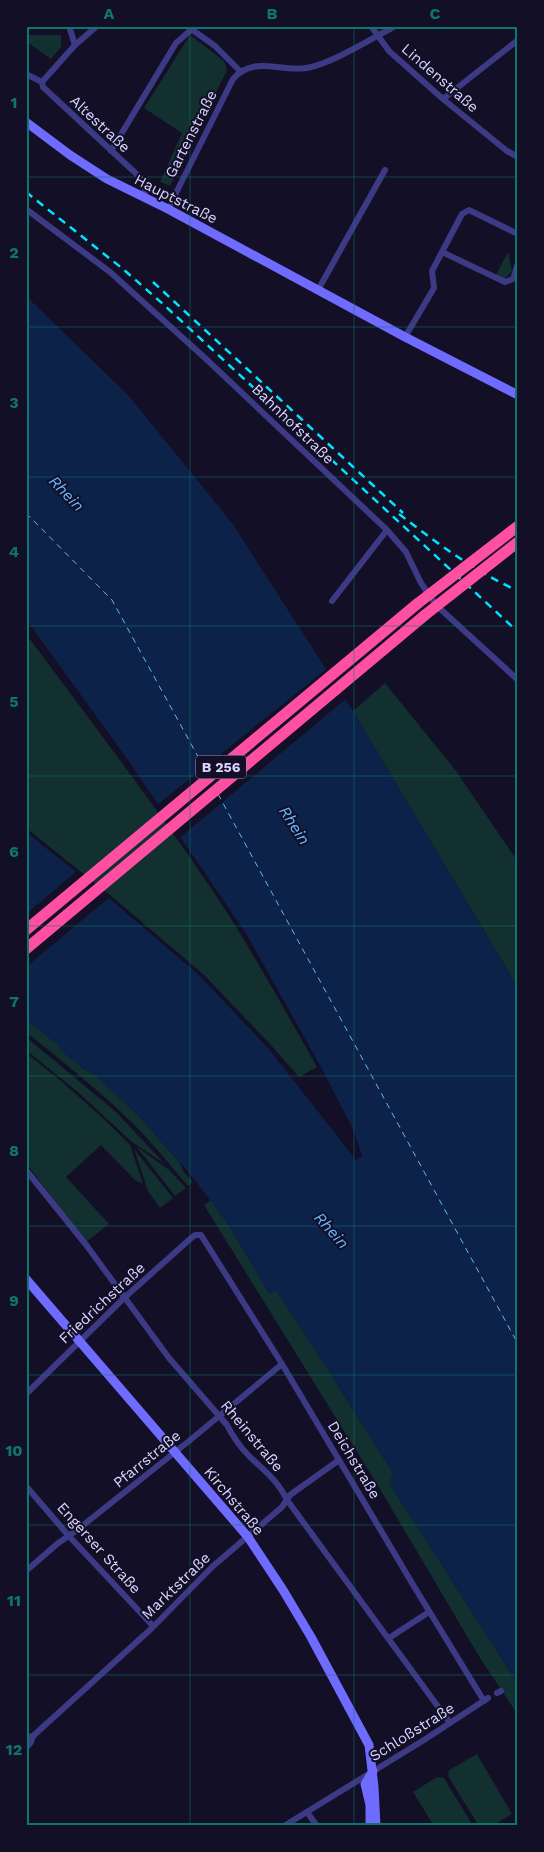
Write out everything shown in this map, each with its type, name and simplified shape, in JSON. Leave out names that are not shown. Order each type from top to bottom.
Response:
[{"type":"highway","name":"B 256","points":[[26,930],[395,621],[518,526]]},
{"type":"highway","name":"B 256","points":[[26,950],[425,615],[518,542]]},
{"type":"street","points":[[69,26],[75,45]]},
{"type":"street","points":[[42,82],[75,45],[97,26]]},
{"type":"street","name":"Lindenstraße","points":[[371,26],[389,51],[443,99],[507,151],[518,157]]},
{"type":"street","points":[[111,151],[176,43],[190,28],[215,46],[240,71],[252,66],[266,65],[291,69],[308,68],[324,63],[394,26]]},
{"type":"street","points":[[443,99],[518,40]]},
{"type":"street","name":"Gartenstraße","points":[[168,209],[233,79],[240,71]]},
{"type":"street","name":"Altestraße","points":[[26,74],[42,82],[43,88],[147,185],[143,198]]},
{"type":"street","name":"Hauptstraße","points":[[26,122],[70,155],[107,179],[168,209],[405,338],[518,395]]},
{"type":"street","points":[[318,290],[385,170]]},
{"type":"street","name":"Bahnhofstraße","points":[[26,209],[110,272],[205,358],[387,530],[406,552],[421,583],[436,605],[518,680]]},
{"type":"street","points":[[405,338],[434,288],[432,271],[462,214],[470,210],[516,233]]},
{"type":"street","points":[[442,252],[505,282],[513,279],[518,263]]},
{"type":"street","points":[[332,601],[387,530]]},
{"type":"street","name":"Rheinstraße","points":[[26,1170],[87,1246],[170,1358],[227,1425],[249,1456],[264,1469],[284,1493],[287,1500],[450,1723]]},
{"type":"street","name":"Friedrichstraße","points":[[26,1394],[124,1298],[189,1240],[199,1235]]},
{"type":"street","name":"Deichstraße","points":[[199,1235],[203,1236],[282,1364],[429,1612],[486,1699]]},
{"type":"street","name":"Kirchstraße","points":[[26,1279],[248,1537],[297,1613],[367,1742],[373,1771],[376,1826]]},
{"type":"street","name":"Pfarrstraße","points":[[26,1571],[68,1535],[77,1530],[282,1364]]},
{"type":"street","name":"Marktstraße","points":[[26,1748],[31,1742],[28,1735],[153,1626],[212,1567],[282,1507],[290,1495],[339,1460]]},
{"type":"street","name":"Engerser Straße","points":[[26,1486],[68,1535],[153,1626]]},
{"type":"street","points":[[389,1638],[429,1612]]},
{"type":"street","name":"Schloßstraße","points":[[284,1826],[486,1699]]},
{"type":"street","points":[[370,1826],[370,1805],[366,1781],[373,1771]]},
{"type":"street","points":[[349,1786],[356,1786],[366,1790]]},
{"type":"street","points":[[307,1812],[316,1826]]},
{"type":"green space","points":[[26,35],[61,35],[61,47],[51,59],[27,42]]},
{"type":"green space","points":[[190,35],[224,61],[227,70],[170,186],[160,182],[182,133],[144,108]]},
{"type":"green space","points":[[508,252],[512,271],[505,279],[496,275]]},
{"type":"green space","points":[[26,634],[146,795],[215,894],[255,958],[317,1067],[299,1077],[203,974],[111,896],[26,828]]},
{"type":"green space","points":[[385,683],[456,771],[518,862],[518,988],[353,711]]},
{"type":"green space","points":[[26,1020],[59,1045],[61,1050],[85,1070],[94,1074],[139,1116],[180,1163],[183,1171],[193,1182],[188,1186],[151,1142],[117,1108],[26,1032]]},
{"type":"green space","points":[[26,1037],[116,1112],[165,1164],[132,1142],[79,1093],[26,1050]]},
{"type":"green space","points":[[26,1053],[61,1081],[130,1145],[143,1184],[135,1180],[101,1145],[66,1177],[109,1224],[86,1242],[26,1163]]},
{"type":"green space","points":[[136,1146],[169,1170],[186,1188],[175,1196]]},
{"type":"green space","points":[[134,1149],[173,1198],[160,1208],[148,1191]]},
{"type":"green space","points":[[211,1200],[230,1227],[269,1293],[276,1290],[393,1473],[390,1484],[518,1684],[518,1715],[480,1658],[380,1489],[204,1205]]},
{"type":"green space","points":[[477,1754],[512,1814],[492,1826],[479,1826],[448,1776],[449,1770]]},
{"type":"green space","points":[[437,1777],[444,1778],[473,1826],[434,1826],[413,1792]]},
{"type":"water","name":"Rhein","points":[[26,296],[128,395],[232,523],[353,711],[518,988],[518,1684],[390,1484],[393,1473],[327,1368],[276,1290],[269,1293],[230,1227],[195,1180],[139,1116],[94,1074],[85,1070],[61,1050],[59,1045],[26,1020],[26,832],[109,898],[200,976],[268,1048],[356,1160],[362,1156],[354,1131],[321,1067],[247,935],[130,763],[26,619]]},
{"type":"pier","points":[[328,668],[347,698],[178,839],[156,806]]},
{"type":"pier","points":[[78,870],[111,896],[26,967],[26,914]]},
{"type":"ferry route","points":[[26,513],[112,600],[207,773]]},
{"type":"ferry route","points":[[218,794],[518,1344]]},
{"type":"railway","points":[[26,192],[123,269],[163,304],[518,632]]},
{"type":"railway","points":[[153,282],[403,513]]},
{"type":"railway","points":[[399,514],[471,565],[518,591]]}]
